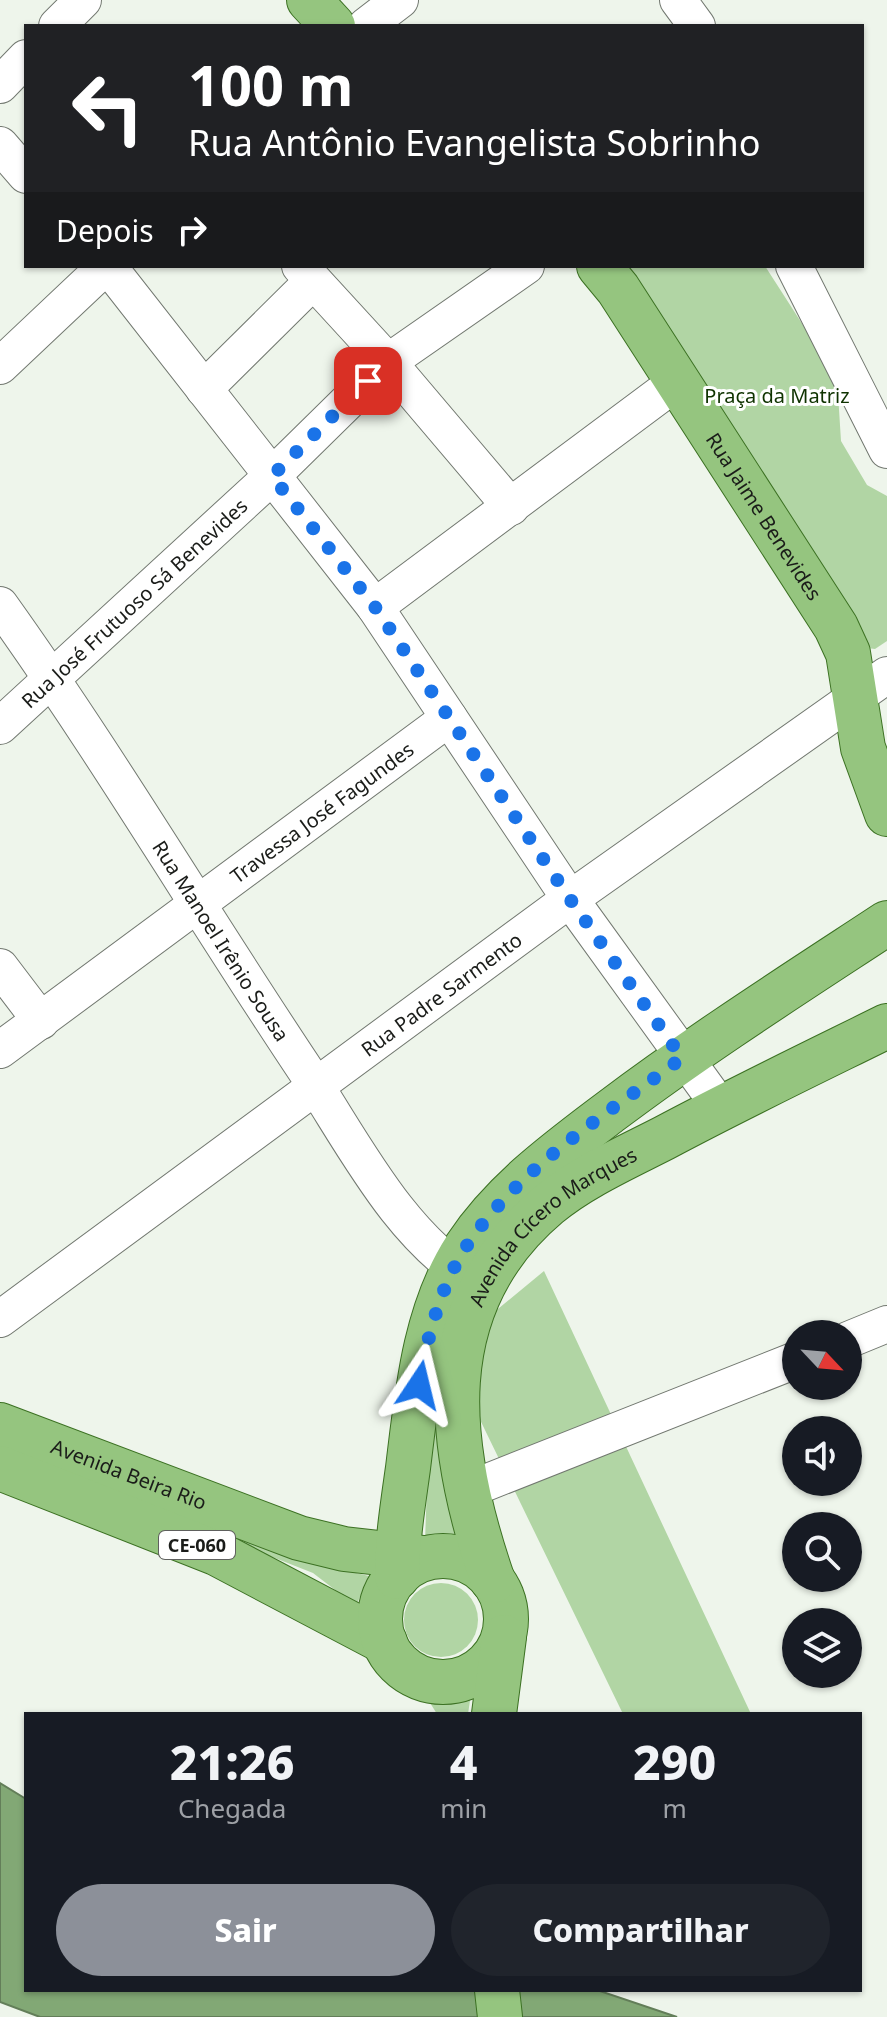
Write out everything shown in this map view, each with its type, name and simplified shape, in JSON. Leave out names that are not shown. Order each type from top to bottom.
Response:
[{"type":"main road","points":[[309,0],[331,24]]},
{"type":"main road","name":"Rua Jaime Benevides","points":[[600,268],[678,381],[836,627],[848,653],[872,686],[863,748],[887,814]]},
{"type":"main road","name":"Avenida Cícero Marques","points":[[407,1564],[427,1342],[469,1278],[494,1211],[527,1178],[682,1058],[887,923]]},
{"type":"main road","name":"Avenida Cícero Marques","points":[[469,1278],[549,1205],[596,1174],[887,1026]]},
{"type":"main road","name":"Avenida Cícero Marques","points":[[469,1278],[470,1316],[460,1352],[456,1408],[465,1491],[493,1581]]},
{"type":"main road","name":"Avenida Beira Rio","points":[[0,1425],[299,1538],[407,1564]]},
{"type":"main road","name":"Avenida Beira Rio","points":[[0,1468],[216,1553],[389,1650]]},
{"type":"main road","points":[[418,1712],[389,1650],[381,1608],[407,1564],[464,1559],[480,1568],[493,1581],[506,1611],[494,1712]]},
{"type":"main road","points":[[389,1650],[423,1679],[441,1682],[459,1680],[490,1661],[505,1628]]},
{"type":"main road","points":[[497,1992],[500,2017]]},
{"type":"street","points":[[59,24],[83,0]]},
{"type":"street","points":[[369,24],[400,0]]},
{"type":"street","points":[[678,0],[696,24]]},
{"type":"street","points":[[0,85],[24,60]]},
{"type":"street","points":[[0,145],[24,173]]},
{"type":"street","points":[[0,366],[105,268]]},
{"type":"street","points":[[109,268],[375,607],[570,899],[721,1108]]},
{"type":"street","name":"Rua José Frutuoso Sá Benevides","points":[[0,726],[272,476],[388,362],[523,268]]},
{"type":"street","points":[[795,268],[887,450]]},
{"type":"street","points":[[204,389],[307,274],[388,362],[511,507]]},
{"type":"street","points":[[375,607],[678,381]]},
{"type":"street","name":"Rua Manoel Irênio Sousa","points":[[0,605],[51,676],[197,907],[400,1213],[469,1278]]},
{"type":"street","name":"Rua Padre Sarmento","points":[[0,1319],[570,899],[872,686]]},
{"type":"street","name":"Travessa José Fagundes","points":[[0,1050],[449,718]]},
{"type":"street","points":[[0,967],[41,1021]]},
{"type":"street","points":[[862,1334],[887,1324]]},
{"type":"street","points":[[465,1491],[782,1366]]},
{"type":"green space","name":"Praça da Matriz","points":[[625,268],[766,268],[837,378],[841,441],[867,485],[887,496],[887,641],[875,649],[859,647]]},
{"type":"green space","points":[[544,1271],[750,1712],[622,1712],[450,1358],[441,1463],[456,1540],[425,1541],[431,1374],[453,1346]]},
{"type":"green space","points":[[0,1450],[330,1567],[369,1576],[356,1606],[313,1573]]},
{"type":"green space","points":[[441,1583],[455,1586],[467,1594],[475,1606],[478,1620],[475,1634],[467,1646],[455,1654],[441,1657],[427,1654],[415,1646],[407,1634],[404,1620],[407,1606],[415,1594],[427,1586]]},
{"type":"green space","points":[[471,1694],[468,1712],[436,1712],[427,1698]]},
{"type":"shaded area","points":[[0,1783],[24,1798],[24,1992],[603,1992],[677,2017],[40,2017],[0,2002]]},
{"type":"route","points":[[368,381],[272,476],[375,607],[570,899],[682,1058],[547,1160],[494,1211],[466,1247],[454,1269],[427,1342],[419,1385]]}]
